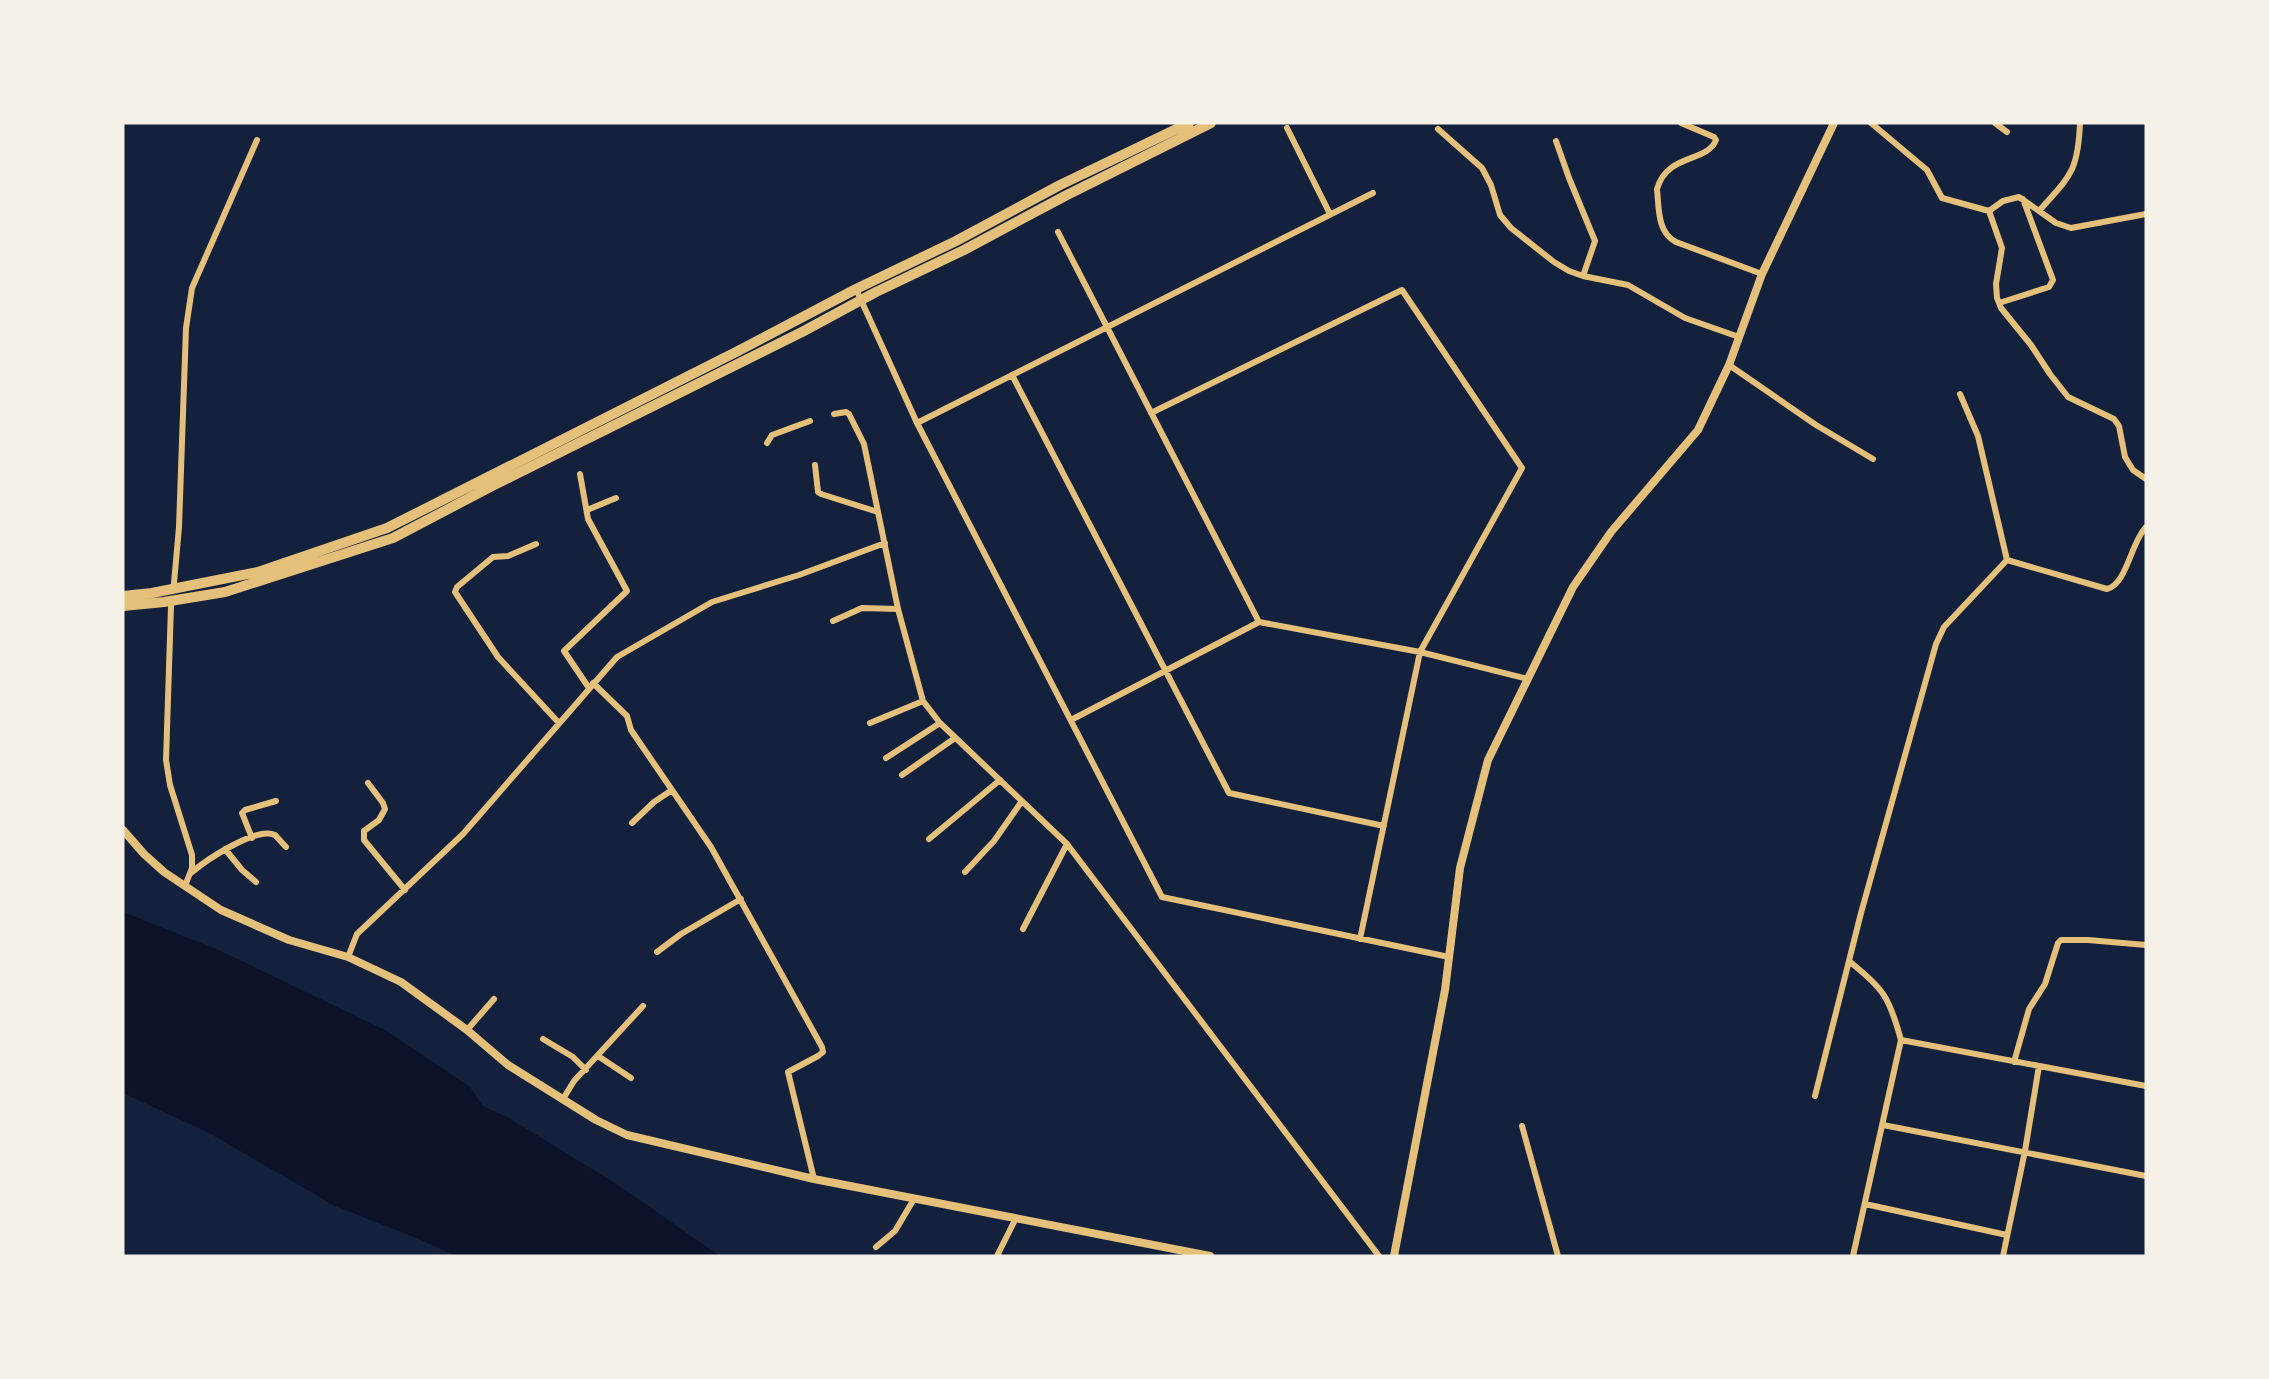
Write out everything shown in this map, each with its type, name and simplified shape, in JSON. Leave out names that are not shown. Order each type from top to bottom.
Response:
[{"type":"highway","points":[[123,596],[162,592],[258,572],[387,528],[858,294],[1060,185],[1189,123]]},
{"type":"highway","points":[[123,606],[225,592],[393,538],[492,486],[802,332],[858,294],[964,250],[1065,196],[1211,123]]},
{"type":"street","points":[[1682,123],[1716,140],[1713,147],[1706,151],[1672,165],[1659,184],[1663,232],[1676,242],[1762,274]]},
{"type":"street","points":[[1394,1256],[1445,990],[1460,868],[1488,760],[1573,587],[1611,532],[1698,430],[1729,365],[1762,274],[1834,123]]},
{"type":"street","points":[[1871,123],[1927,170],[1942,198],[1989,211]]},
{"type":"street","points":[[1995,123],[2007,132]]},
{"type":"street","points":[[2039,211],[2071,175],[2075,165],[2080,123]]},
{"type":"street","points":[[1287,128],[1330,214]]},
{"type":"street","points":[[1438,129],[1482,168],[1491,185],[1500,215],[1511,228],[1554,262],[1569,271],[1584,276],[1628,285],[1685,318],[1739,337]]},
{"type":"street","points":[[174,583],[186,328],[192,288],[257,140]]},
{"type":"street","points":[[1556,141],[1595,241],[1584,276]]},
{"type":"street","points":[[917,423],[1373,193]]},
{"type":"street","points":[[1989,211],[2002,201],[2016,197],[2023,199],[2056,223],[2072,228],[2146,214]]},
{"type":"street","points":[[1999,303],[2052,285],[2053,280],[2023,199]]},
{"type":"street","points":[[1989,211],[2002,248],[1996,284],[1999,303],[2068,397],[2114,419],[2119,426],[2125,456],[2133,470],[2146,479]]},
{"type":"street","points":[[1058,232],[1258,622]]},
{"type":"street","points":[[1151,413],[1402,290],[1522,468],[1420,652],[1360,939]]},
{"type":"street","points":[[858,294],[917,423],[1162,897],[1449,957]]},
{"type":"street","points":[[1729,365],[1816,426],[1873,459]]},
{"type":"street","points":[[1011,375],[1229,793],[1384,826]]},
{"type":"street","points":[[1960,394],[1978,436],[2007,560]]},
{"type":"street","points":[[834,414],[846,412],[849,414],[862,439],[898,609],[923,701],[940,723],[1066,844],[1379,1256]]},
{"type":"street","points":[[767,443],[772,435],[810,421]]},
{"type":"street","points":[[815,465],[818,492],[878,512]]},
{"type":"street","points":[[580,474],[591,525],[627,591],[564,651],[591,686],[627,716],[631,730],[711,847],[822,1047],[823,1052],[818,1056],[788,1072],[814,1179]]},
{"type":"street","points":[[587,510],[616,498]]},
{"type":"street","points":[[2007,560],[2107,589],[2114,587],[2120,580],[2134,546],[2146,527]]},
{"type":"street","points":[[348,957],[357,934],[463,834],[617,657],[705,605],[885,543]]},
{"type":"street","points":[[536,544],[505,557],[493,557],[457,587],[456,592],[498,657],[559,723]]},
{"type":"street","points":[[1815,1096],[1936,644],[1944,627],[2007,560]]},
{"type":"street","points":[[171,606],[167,772],[192,855],[191,873],[184,886]]},
{"type":"street","points":[[833,621],[862,608],[898,609]]},
{"type":"street","points":[[1071,720],[1258,622],[1420,652],[1528,679]]},
{"type":"street","points":[[870,723],[923,701]]},
{"type":"street","points":[[886,758],[940,723]]},
{"type":"street","points":[[902,775],[955,738]]},
{"type":"street","points":[[929,839],[1000,780]]},
{"type":"street","points":[[368,783],[385,809],[380,820],[364,831],[364,840],[405,890]]},
{"type":"street","points":[[632,823],[672,789]]},
{"type":"street","points":[[252,838],[242,813],[245,810],[276,801]]},
{"type":"street","points":[[965,872],[994,841],[1022,801]]},
{"type":"street","points":[[123,830],[151,860],[184,886],[221,910],[269,933],[348,957],[401,982],[467,1030],[508,1065],[604,1125],[627,1135],[814,1179],[1165,1252],[1210,1256]]},
{"type":"street","points":[[191,873],[225,849],[252,838],[272,833],[286,847]]},
{"type":"street","points":[[1023,929],[1066,844]]},
{"type":"street","points":[[225,849],[242,870],[256,882]]},
{"type":"street","points":[[657,952],[681,934],[741,899]]},
{"type":"street","points":[[2014,1062],[2029,1009],[2045,984],[2061,940],[2146,945]]},
{"type":"street","points":[[1850,960],[1876,983],[1888,998],[1901,1040],[1853,1256]]},
{"type":"street","points":[[467,1030],[494,999]]},
{"type":"street","points":[[563,1099],[574,1081],[643,1006]]},
{"type":"street","points":[[543,1039],[573,1057],[586,1070]]},
{"type":"street","points":[[1901,1040],[2146,1086]]},
{"type":"street","points":[[598,1056],[632,1078]]},
{"type":"street","points":[[2003,1256],[2025,1151],[2039,1066]]},
{"type":"street","points":[[1883,1125],[2146,1176]]},
{"type":"street","points":[[1522,1126],[1558,1256]]},
{"type":"street","points":[[876,1247],[895,1231],[914,1199]]},
{"type":"street","points":[[1865,1204],[2007,1235]]},
{"type":"street","points":[[997,1256],[1015,1220]]},
{"type":"water","points":[[123,912],[221,951],[387,1031],[470,1087],[483,1106],[509,1118],[615,1183],[720,1256],[456,1256],[335,1206],[209,1133],[123,1093]]}]
